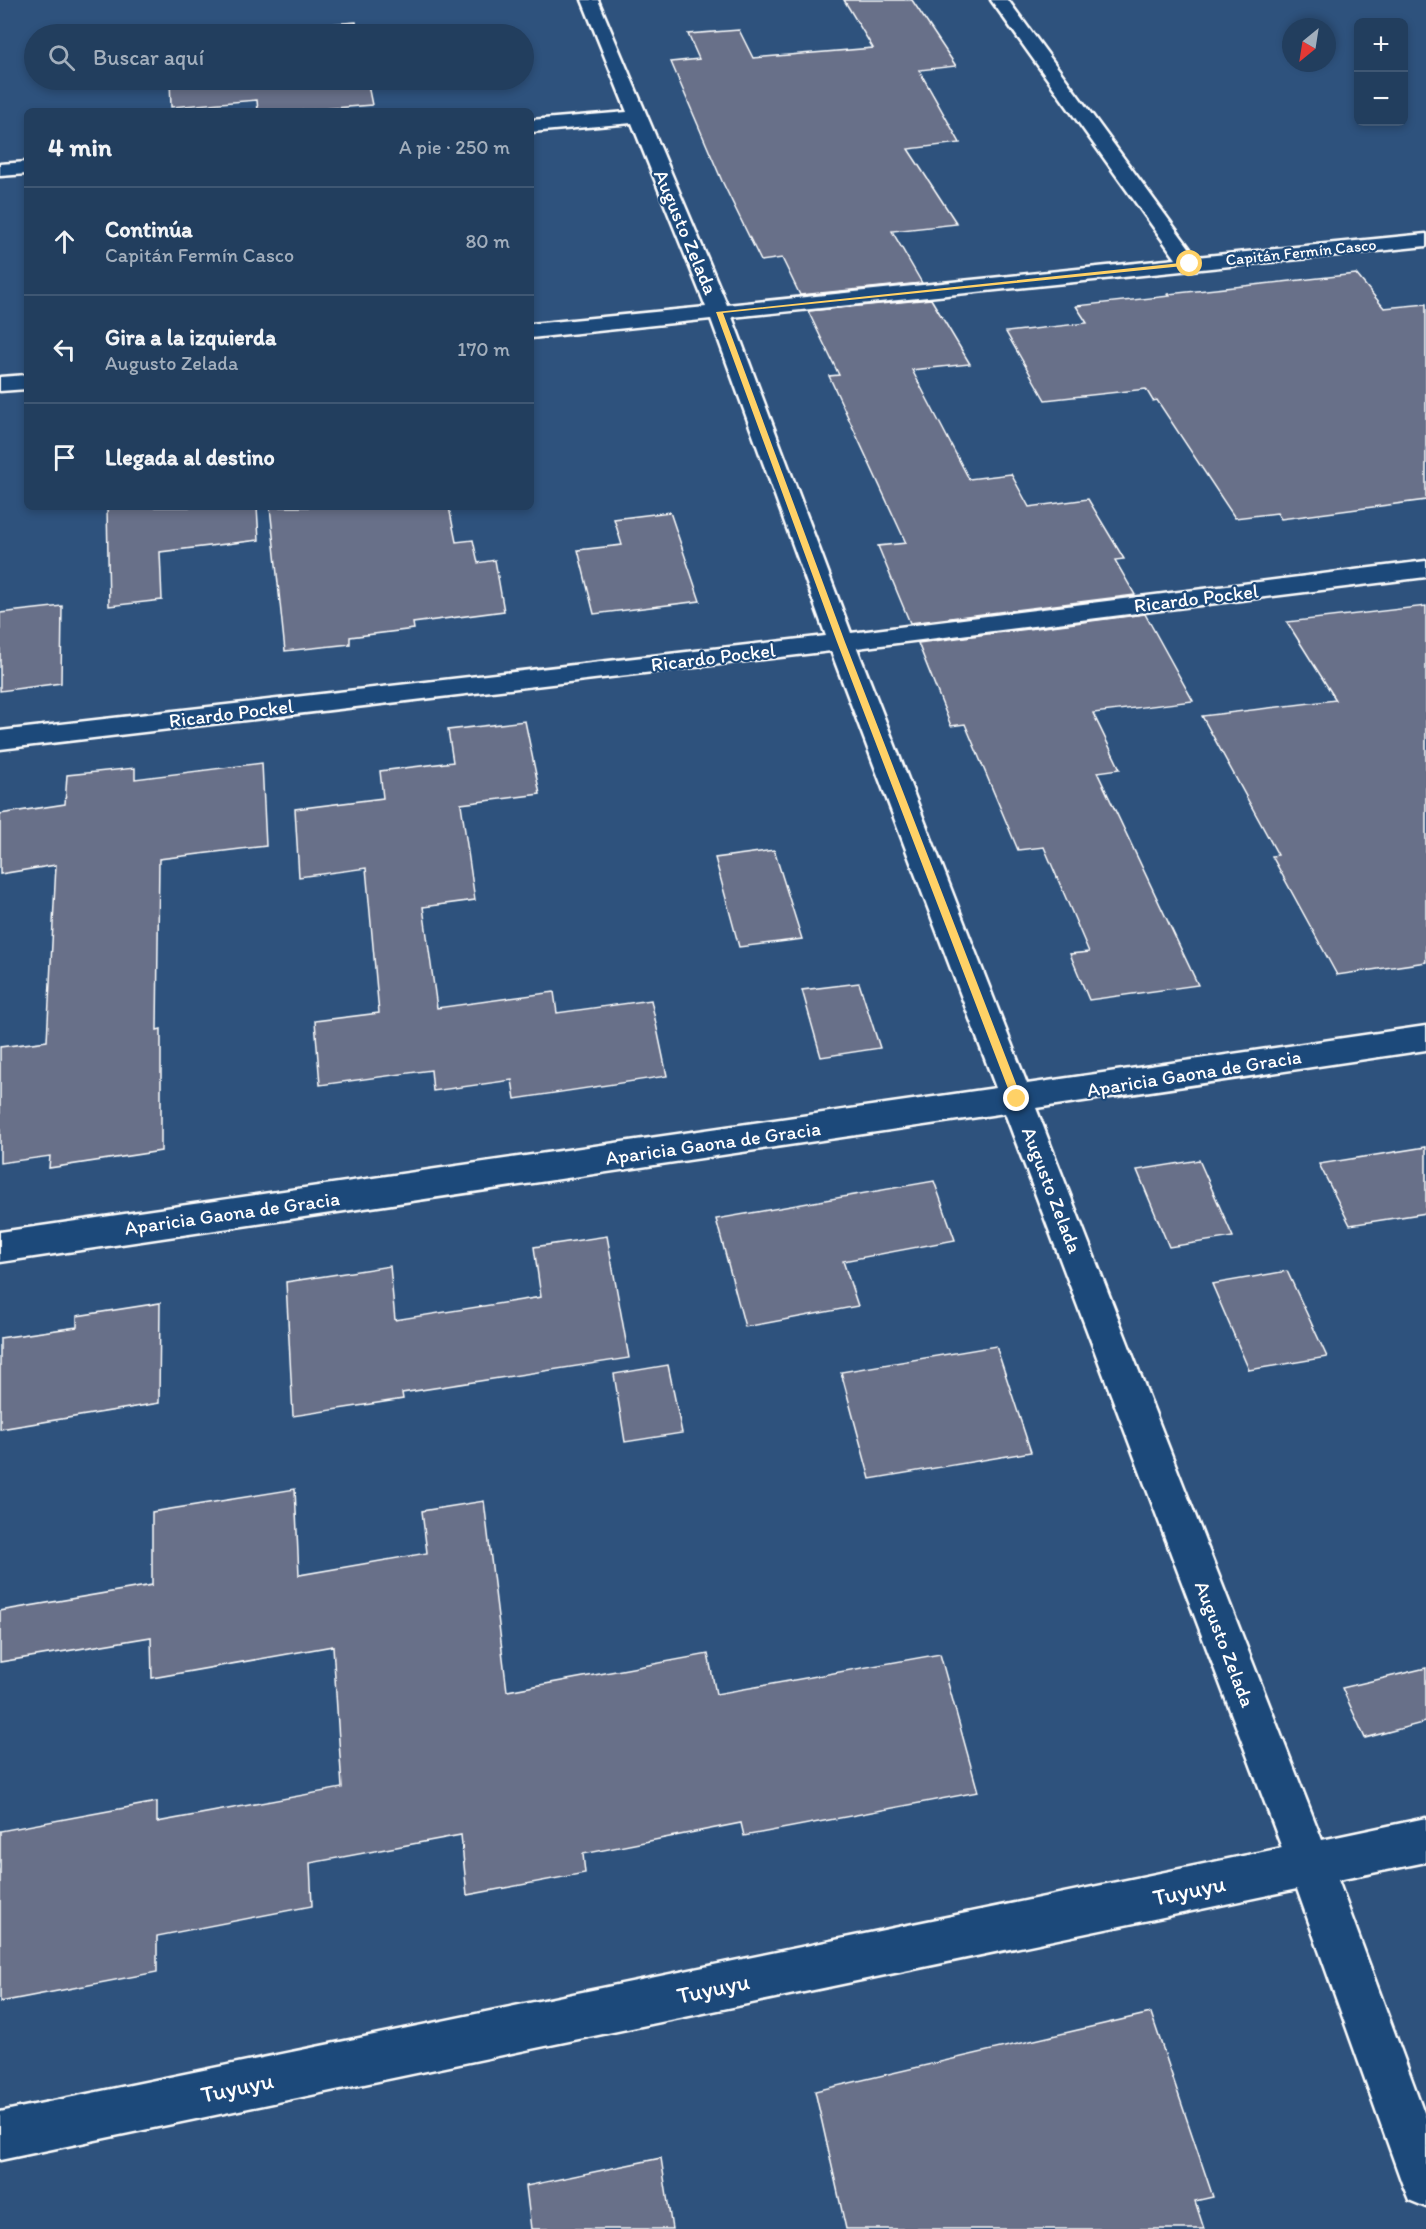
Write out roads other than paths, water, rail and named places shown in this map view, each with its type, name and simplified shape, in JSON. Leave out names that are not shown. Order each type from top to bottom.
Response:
[{"type":"street","name":"Augusto Zelada","points":[[590,0],[719,312],[841,642],[1310,1864],[1426,2183]]},
{"type":"street","points":[[999,0],[1190,264]]},
{"type":"street","points":[[534,126],[638,117]]},
{"type":"street","points":[[0,170],[24,168]]},
{"type":"street","name":"Capitán Fermín Casco","points":[[534,331],[1426,240]]},
{"type":"street","points":[[0,384],[24,382]]},
{"type":"street","name":"Ricardo Pockel","points":[[0,740],[841,642],[1426,569]]},
{"type":"street","name":"Aparicia Gaona de Gracia","points":[[0,1247],[1426,1038]]},
{"type":"street","name":"Tuyuyu","points":[[0,2136],[1426,1840]]}]
